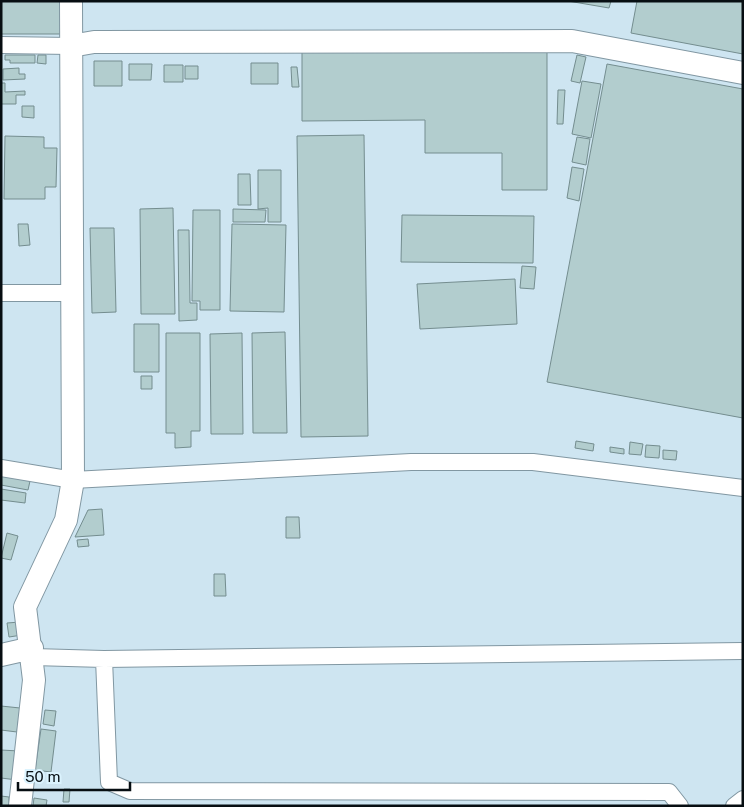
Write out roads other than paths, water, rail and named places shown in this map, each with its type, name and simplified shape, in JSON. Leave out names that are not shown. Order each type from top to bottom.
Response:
[{"type":"street","points":[[20,806],[34,680],[25,607],[66,520],[73,480],[71,1]]},
{"type":"street","points":[[1,45],[71,46],[94,42],[572,41],[743,73]]},
{"type":"street","points":[[1,293],[72,293]]},
{"type":"street","points":[[1,468],[73,480],[411,462],[533,462],[743,488]]},
{"type":"street","points":[[1,655],[32,653],[104,659],[743,651]]},
{"type":"street","points":[[104,659],[109,782],[130,791],[669,792],[680,806]]},
{"type":"street","points":[[734,806],[743,798]]}]
